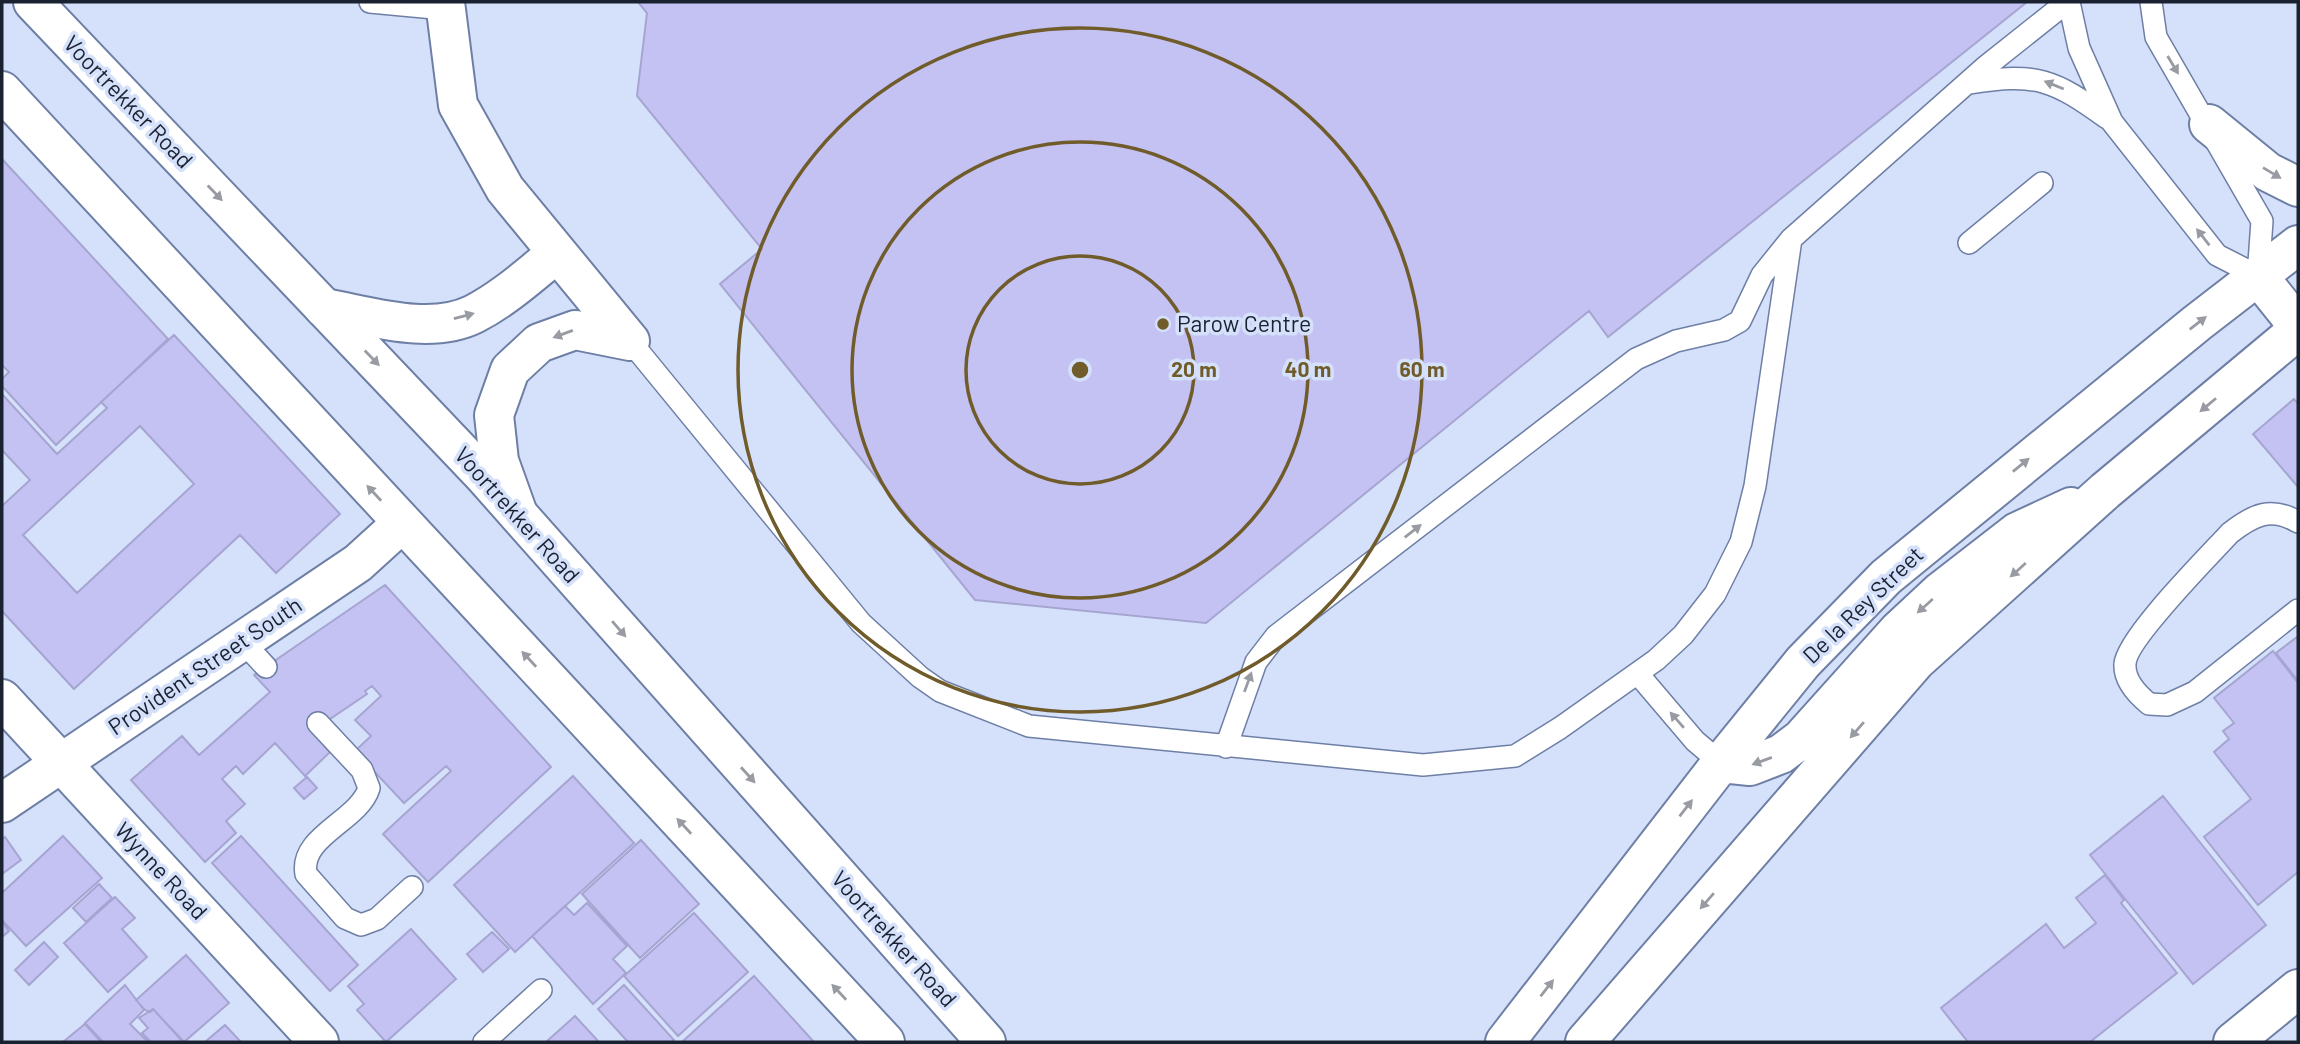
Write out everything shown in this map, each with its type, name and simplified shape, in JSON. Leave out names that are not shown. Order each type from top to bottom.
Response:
[{"type":"main road","name":"Voortrekker Road","points":[[33,2],[519,515],[984,1036]]},
{"type":"main road","points":[[445,6],[458,105],[505,189],[629,341]]},
{"type":"main road","points":[[2,92],[885,1042]]},
{"type":"main road","points":[[2208,124],[2268,172],[2298,187]]},
{"type":"main road","points":[[506,294],[520,255],[521,208]]},
{"type":"main road","name":"De la Rey Street","points":[[1505,1042],[1720,763],[1803,663],[1886,577],[2298,245]]},
{"type":"main road","points":[[324,308],[429,324],[471,315],[506,294],[557,253]]},
{"type":"main road","points":[[1585,1042],[1916,661],[2105,491],[2298,328],[2258,276]]},
{"type":"main road","points":[[519,515],[499,461],[494,415],[510,370],[539,343],[575,330],[629,341]]},
{"type":"main road","points":[[1720,763],[1749,766],[1781,754],[1801,739],[1898,631],[1941,591],[2017,532],[2105,491]]},
{"type":"main road","name":"Provident Street South","points":[[2,803],[61,763],[254,654],[402,523]]},
{"type":"main road","name":"Wynne Road","points":[[2,699],[319,1042]]},
{"type":"main road","points":[[2232,1042],[2298,989]]},
{"type":"lane","points":[[370,2],[445,6]]},
{"type":"lane","points":[[1226,747],[1249,680],[1268,644],[1636,359],[1676,341],[1733,326],[1746,312],[1762,275],[1791,239],[1984,68],[2068,2],[2082,58],[2112,121],[2217,255],[2258,276],[2262,221],[2156,37],[2151,2]]},
{"type":"lane","points":[[1970,83],[2003,77],[2052,82],[2112,121]]},
{"type":"lane","points":[[1969,243],[2042,183]]},
{"type":"lane","points":[[629,341],[862,623],[920,677],[940,691],[1030,726],[1423,765],[1515,755],[1560,729],[1638,674],[1683,635],[1715,594],[1741,542],[1755,486],[1791,239]]},
{"type":"lane","points":[[2298,522],[2280,513],[2264,512],[2248,519],[2230,533],[2134,641],[2124,665],[2127,677],[2139,696],[2149,704],[2179,701],[2298,610]]},
{"type":"lane","points":[[1638,674],[1695,741],[1720,763]]},
{"type":"lane","points":[[318,723],[362,770],[369,788],[362,802],[312,849],[304,865],[306,874],[345,918],[361,925],[377,919],[412,887]]},
{"type":"lane","points":[[484,1042],[541,990]]},
{"type":"building","name":"Parow Centre","points":[[638,2],[2027,2],[1608,337],[1589,311],[1206,623],[975,600],[720,284],[762,249],[637,96],[647,13]]},
{"type":"building","points":[[2,159],[168,339],[56,445],[2,386],[2,379],[9,372],[2,365]]},
{"type":"building","points":[[174,335],[340,514],[276,573],[240,535],[74,689],[2,611],[2,506],[30,480],[2,450],[2,394],[57,454],[107,408],[101,402]],"holes":[[[140,426],[194,484],[77,593],[23,535]]]},
{"type":"building","points":[[2294,399],[2298,404],[2298,487],[2253,434]]},
{"type":"building","points":[[385,585],[551,767],[428,882],[383,834],[451,771],[446,766],[404,803],[355,751],[371,736],[355,720],[381,696],[372,686],[365,691],[367,694],[324,723],[322,720],[309,729],[330,752],[305,776],[275,743],[243,774],[236,766],[222,779],[245,804],[226,821],[236,833],[205,862],[131,780],[182,736],[199,755],[270,692],[254,675]]},
{"type":"building","points":[[2298,637],[2298,681],[2276,653]]},
{"type":"building","points":[[2273,651],[2298,683],[2298,872],[2258,905],[2204,837],[2251,799],[2214,752],[2229,739],[2223,731],[2234,723],[2214,698]]},
{"type":"building","points":[[573,776],[634,843],[515,952],[454,885]]},
{"type":"building","points":[[307,777],[317,788],[304,799],[294,788]]},
{"type":"building","points":[[2163,796],[2266,925],[2193,984],[2090,855]]},
{"type":"building","points":[[63,836],[102,878],[26,946],[2,920],[2,893]]},
{"type":"building","points":[[241,836],[358,965],[330,991],[212,863]]},
{"type":"building","points":[[5,837],[21,860],[2,874],[2,839]]},
{"type":"building","points":[[641,840],[699,904],[640,958],[582,894]]},
{"type":"building","points":[[2105,875],[2124,900],[2121,903],[2177,973],[2090,1042],[1968,1042],[1941,1008],[2046,924],[2064,948],[2096,923],[2076,898]]},
{"type":"building","points":[[99,884],[112,898],[86,922],[73,908]]},
{"type":"building","points":[[115,897],[135,918],[122,929],[147,957],[108,992],[64,943]]},
{"type":"building","points":[[587,903],[627,946],[613,959],[626,973],[593,1004],[532,936],[565,906],[574,915]]},
{"type":"building","points":[[694,913],[748,972],[678,1036],[624,976]]},
{"type":"building","points":[[2,922],[9,931],[2,937]]},
{"type":"building","points":[[411,929],[456,979],[386,1042],[357,1010],[364,1004],[348,986]]},
{"type":"building","points":[[492,932],[509,949],[483,972],[467,954]]},
{"type":"building","points":[[44,942],[58,957],[29,985],[15,970]]},
{"type":"building","points":[[186,955],[229,1003],[184,1042],[153,1009],[150,1012],[145,1010],[136,1000]]},
{"type":"building","points":[[754,976],[814,1042],[682,1042]]},
{"type":"building","points":[[125,985],[144,1010],[130,1024],[148,1042],[103,1042],[85,1023]]},
{"type":"building","points":[[624,985],[674,1040],[628,1042],[598,1009]]},
{"type":"building","points":[[153,1009],[183,1042],[151,1042],[142,1033],[148,1028],[139,1018]]},
{"type":"building","points":[[575,1016],[599,1042],[546,1042]]},
{"type":"building","points":[[85,1024],[101,1042],[63,1042]]},
{"type":"building","points":[[225,1025],[241,1042],[205,1042]]},
{"type":"place","name":"Parow Centre","points":[[1163,324]]}]
